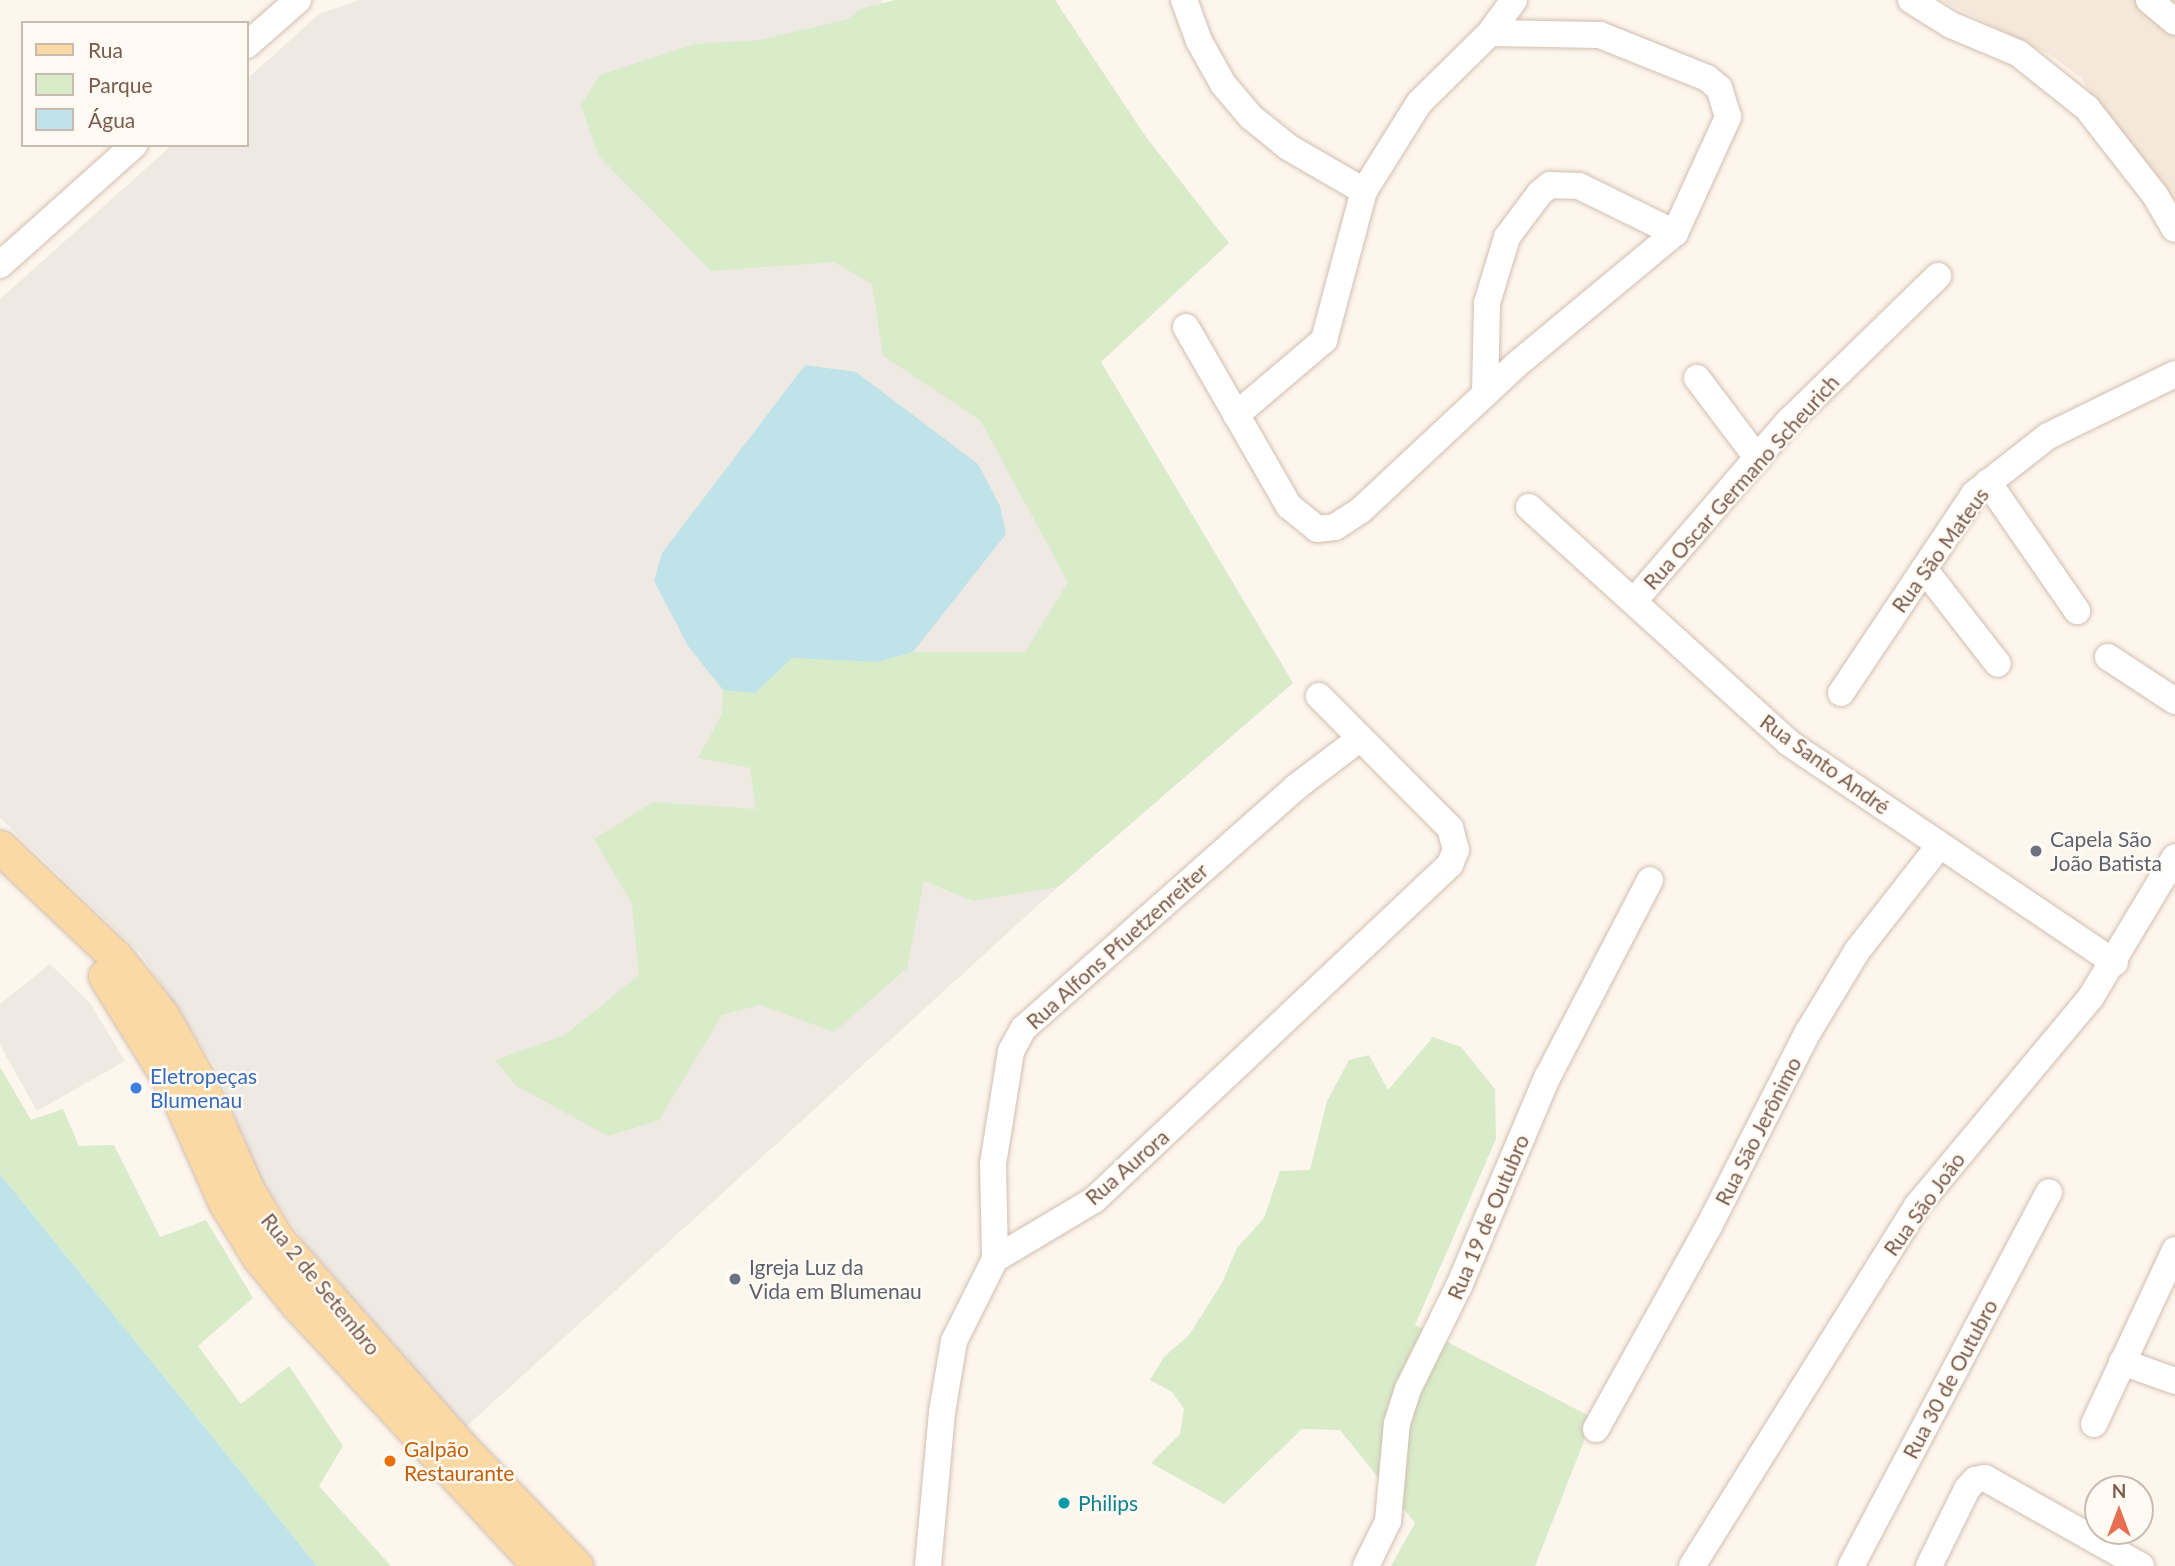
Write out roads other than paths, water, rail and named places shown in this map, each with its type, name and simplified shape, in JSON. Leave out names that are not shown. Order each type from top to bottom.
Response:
[{"type":"main road","name":"Rua 2 de Setembro","points":[[0,848],[116,957],[162,1015],[197,1077],[248,1192],[278,1240],[463,1450],[576,1566]]},
{"type":"main road","name":"Rua 2 de Setembro","points":[[0,875],[38,905],[100,969],[139,1025],[174,1087],[225,1202],[258,1256],[540,1566]]},
{"type":"street","points":[[1184,0],[1199,41],[1223,84],[1251,117],[1287,147],[1364,191]]},
{"type":"street","points":[[1236,415],[1324,340],[1364,191],[1419,103],[1490,33],[1514,0]]},
{"type":"street","points":[[1911,0],[1951,25],[2018,52],[2087,108],[2155,195],[2175,229]]},
{"type":"street","points":[[2149,0],[2175,22]]},
{"type":"street","points":[[248,44],[291,3]]},
{"type":"street","points":[[1186,327],[1289,506],[1317,529],[1335,527],[1361,510],[1485,394],[1675,233],[1728,117],[1719,88],[1707,78],[1600,35],[1490,33]]},
{"type":"street","points":[[0,265],[132,147]]},
{"type":"street","points":[[1485,394],[1487,303],[1507,237],[1540,193],[1550,185],[1579,186],[1675,233]]},
{"type":"street","name":"Rua Oscar Germano Scheurich","points":[[1634,601],[1799,412],[1938,276]]},
{"type":"street","name":"Rua São Mateus","points":[[1841,693],[1975,494],[2048,436],[2175,374]]},
{"type":"street","points":[[1697,378],[1758,459]]},
{"type":"street","points":[[1988,482],[2077,611]]},
{"type":"street","name":"Rua Santo André","points":[[1529,507],[1789,743],[2115,962]]},
{"type":"street","points":[[1924,569],[1998,664]]},
{"type":"street","points":[[2109,657],[2175,701]]},
{"type":"street","points":[[1320,696],[1358,740]]},
{"type":"street","name":"Rua Aurora","points":[[995,1259],[1094,1200],[1450,864],[1456,850],[1450,828],[1358,740]]},
{"type":"street","name":"Rua Alfons Pfuetzenreiter","points":[[995,1259],[993,1164],[1011,1051],[1024,1028],[1296,787],[1358,740]]},
{"type":"street","name":"Rua São Jerônimo","points":[[1596,1429],[1709,1226],[1808,1032],[1872,930],[1939,846]]},
{"type":"street","name":"Rua São João","points":[[1692,1566],[1917,1206],[2060,1036],[2115,962],[2171,874]]},
{"type":"street","name":"Rua 19 de Outubro","points":[[1366,1566],[1388,1521],[1397,1423],[1408,1389],[1459,1286],[1547,1078],[1650,880]]},
{"type":"street","name":"Rua 30 de Outubro","points":[[1851,1566],[2049,1192]]},
{"type":"street","points":[[2094,1424],[2175,1250]]},
{"type":"street","points":[[928,1566],[942,1412],[954,1341],[995,1259]]},
{"type":"street","points":[[2122,1362],[2175,1381]]},
{"type":"street","points":[[1929,1566],[1967,1489],[1975,1480],[1985,1478],[2141,1566]]},
{"type":"water","points":[[805,365],[856,372],[978,464],[1000,506],[1006,534],[913,652],[878,662],[792,658],[755,693],[723,690],[688,646],[654,581],[662,553]]},
{"type":"water","points":[[0,1174],[317,1566],[0,1566]]},
{"type":"place","name":"Capela São João Batista","points":[[2036,851]]},
{"type":"place","name":"Eletropeças Blumenau","points":[[136,1088]]},
{"type":"place","name":"Igreja Luz da Vida em Blumenau","points":[[735,1279]]},
{"type":"place","name":"Galpão Restaurante","points":[[390,1461]]},
{"type":"place","name":"Philips","points":[[1064,1503]]}]
